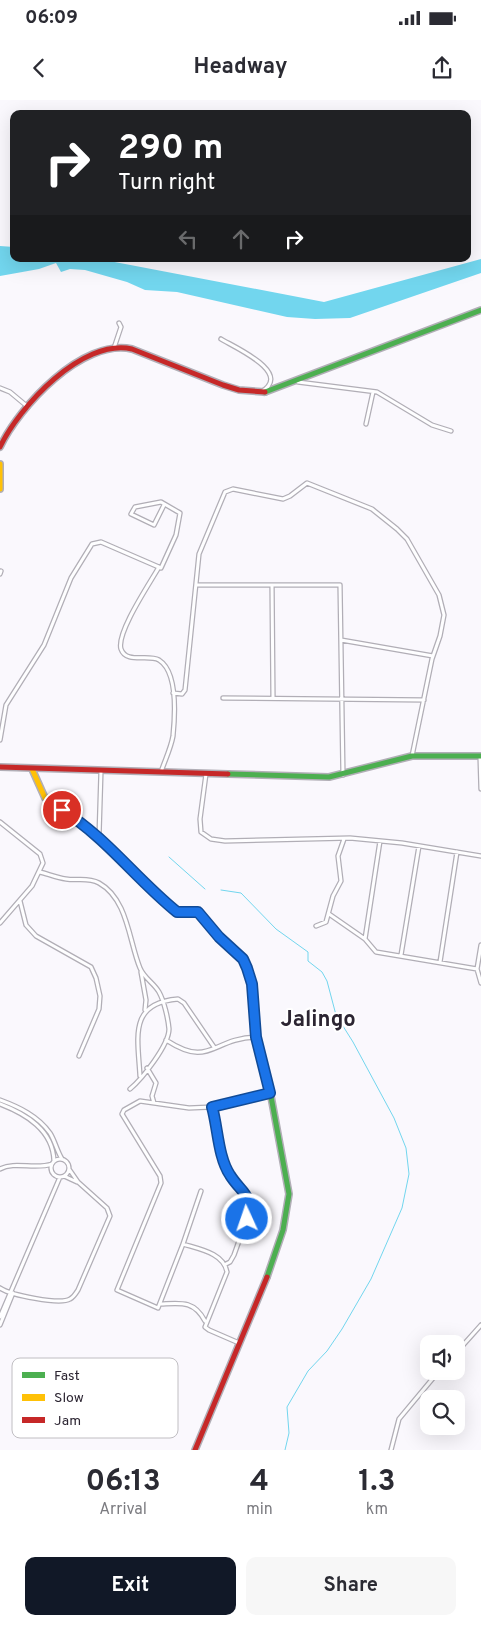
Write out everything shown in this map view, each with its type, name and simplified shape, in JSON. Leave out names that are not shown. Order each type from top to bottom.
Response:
[{"type":"street","points":[[0,447],[6,435],[29,407],[68,369],[89,356],[114,348],[137,351],[238,390],[258,393],[273,392],[481,310]]},
{"type":"street","points":[[114,348],[121,327],[119,323]]},
{"type":"street","points":[[221,339],[267,367],[270,376],[268,385],[258,393]]},
{"type":"street","points":[[297,382],[373,392],[393,400],[432,425],[451,431]]},
{"type":"street","points":[[0,388],[10,392],[29,407]]},
{"type":"street","points":[[366,424],[373,392]]},
{"type":"street","points":[[0,464],[0,489]]},
{"type":"street","points":[[173,693],[182,694],[186,690],[200,548],[225,492],[233,489],[283,499],[290,496],[303,484],[311,484],[372,509],[407,539],[443,606],[442,626],[433,656],[412,756]]},
{"type":"street","points":[[161,772],[173,735],[171,675],[166,666],[151,658],[127,657],[122,652],[120,646],[125,629],[159,567],[161,568],[176,535],[180,513],[161,502],[135,507],[131,514],[154,525],[164,505]]},
{"type":"street","points":[[0,740],[6,705],[44,645],[71,578],[92,544],[102,542],[159,567]]},
{"type":"street","points":[[197,585],[340,585],[344,775]]},
{"type":"street","points":[[272,585],[273,698]]},
{"type":"street","points":[[341,640],[433,656]]},
{"type":"street","points":[[223,698],[424,700]]},
{"type":"street","points":[[0,767],[314,777],[344,775],[412,756],[481,756],[481,789]]},
{"type":"street","points":[[32,769],[44,798],[99,836],[158,897],[177,912],[198,912],[219,937],[243,959],[252,984],[256,1037],[286,1168],[289,1194],[287,1212],[272,1265],[195,1450]]},
{"type":"street","points":[[99,836],[101,771]]},
{"type":"street","points":[[206,774],[200,819],[201,832],[211,839],[225,841],[344,839],[380,841],[481,856]]},
{"type":"street","points":[[0,822],[40,854],[43,863],[40,872],[20,901],[0,923]]},
{"type":"street","points":[[316,926],[322,926],[326,922],[333,896],[341,881],[338,856],[344,839]]},
{"type":"street","points":[[364,940],[380,841]]},
{"type":"street","points":[[401,955],[420,846]]},
{"type":"street","points":[[440,962],[457,852]]},
{"type":"street","points":[[40,872],[68,879],[83,878],[100,884],[112,895],[121,909],[140,969],[146,1000],[138,1041],[140,1077]]},
{"type":"street","points":[[20,901],[26,925],[36,936],[91,967],[96,978],[100,996],[99,1009],[79,1056]]},
{"type":"street","points":[[329,914],[364,940],[376,952],[477,969]]},
{"type":"street","points":[[481,945],[477,969],[481,983]]},
{"type":"street","points":[[130,1088],[161,1051],[169,1030],[158,991],[140,969]]},
{"type":"street","points":[[145,1010],[153,1003],[178,999],[184,1003],[214,1047]]},
{"type":"street","points":[[166,1040],[184,1051],[197,1054],[208,1052],[214,1047],[235,1039],[256,1037]]},
{"type":"street","points":[[147,1068],[156,1083],[152,1096],[154,1103]]},
{"type":"street","points":[[201,1191],[158,1308],[154,1308],[117,1290],[161,1183],[160,1176],[122,1114],[124,1110],[140,1101],[189,1108],[212,1107],[270,1093]]},
{"type":"street","points":[[0,1100],[21,1108],[43,1126],[50,1134],[62,1159],[68,1162],[69,1169],[78,1182],[106,1208],[110,1216],[78,1290],[72,1297],[64,1300],[11,1294],[0,1288]]},
{"type":"street","points":[[0,1104],[26,1116],[42,1130],[53,1148],[52,1172]]},
{"type":"street","points":[[212,1107],[224,1164],[249,1200],[250,1207],[234,1255],[230,1262],[226,1264]]},
{"type":"street","points":[[43,1167],[62,1159]]},
{"type":"street","points":[[0,1169],[8,1166],[43,1167],[62,1177],[78,1182]]},
{"type":"street","points":[[0,1325],[13,1288],[62,1177],[69,1169]]},
{"type":"street","points":[[183,1244],[215,1256],[226,1264],[227,1272],[205,1326],[209,1330],[240,1343]]},
{"type":"street","points":[[0,1317],[11,1294]]},
{"type":"street","points":[[161,1304],[180,1301],[202,1314],[206,1321]]},
{"type":"street","points":[[465,1343],[481,1325]]},
{"type":"street","points":[[391,1450],[399,1419],[432,1380]]},
{"type":"water","points":[[0,246],[10,247],[10,262],[115,262],[324,302],[481,259],[481,273],[350,318],[315,319],[287,317],[177,292],[145,290],[127,282],[85,270],[70,269],[61,272],[56,263],[39,269],[0,276]]},
{"type":"waterway","points":[[169,857],[205,889]]},
{"type":"waterway","points":[[221,890],[241,893],[276,929],[308,952],[308,961],[322,972],[327,981],[336,1015],[353,1042],[394,1118],[406,1148],[409,1174],[402,1208],[371,1279],[342,1329],[327,1351],[308,1371],[287,1407],[289,1433],[285,1450]]},
{"type":"traffic: fast","points":[[265,392],[481,310]]},
{"type":"traffic: fast","points":[[228,774],[329,777],[412,756],[481,756]]},
{"type":"traffic: fast","points":[[267,1277],[283,1230],[289,1194],[270,1091]]},
{"type":"traffic: slow","points":[[0,464],[0,489]]},
{"type":"traffic: slow","points":[[32,769],[45,798],[99,836],[144,884],[177,912],[198,912],[219,937],[243,959],[252,984],[257,1037],[270,1091]]},
{"type":"traffic: jam","points":[[0,447],[22,413],[54,379],[73,365],[93,354],[113,348],[132,349],[239,390],[265,392]]},
{"type":"traffic: jam","points":[[0,767],[228,774]]},
{"type":"traffic: jam","points":[[195,1450],[267,1277]]},
{"type":"district","name":"Jalingo","points":[[318,1018]]},
{"type":"route","points":[[62,810],[82,822],[99,836],[144,884],[177,912],[198,912],[219,937],[243,959],[252,984],[256,1037],[270,1093],[212,1107],[224,1164],[249,1200],[250,1207],[247,1219]]}]
